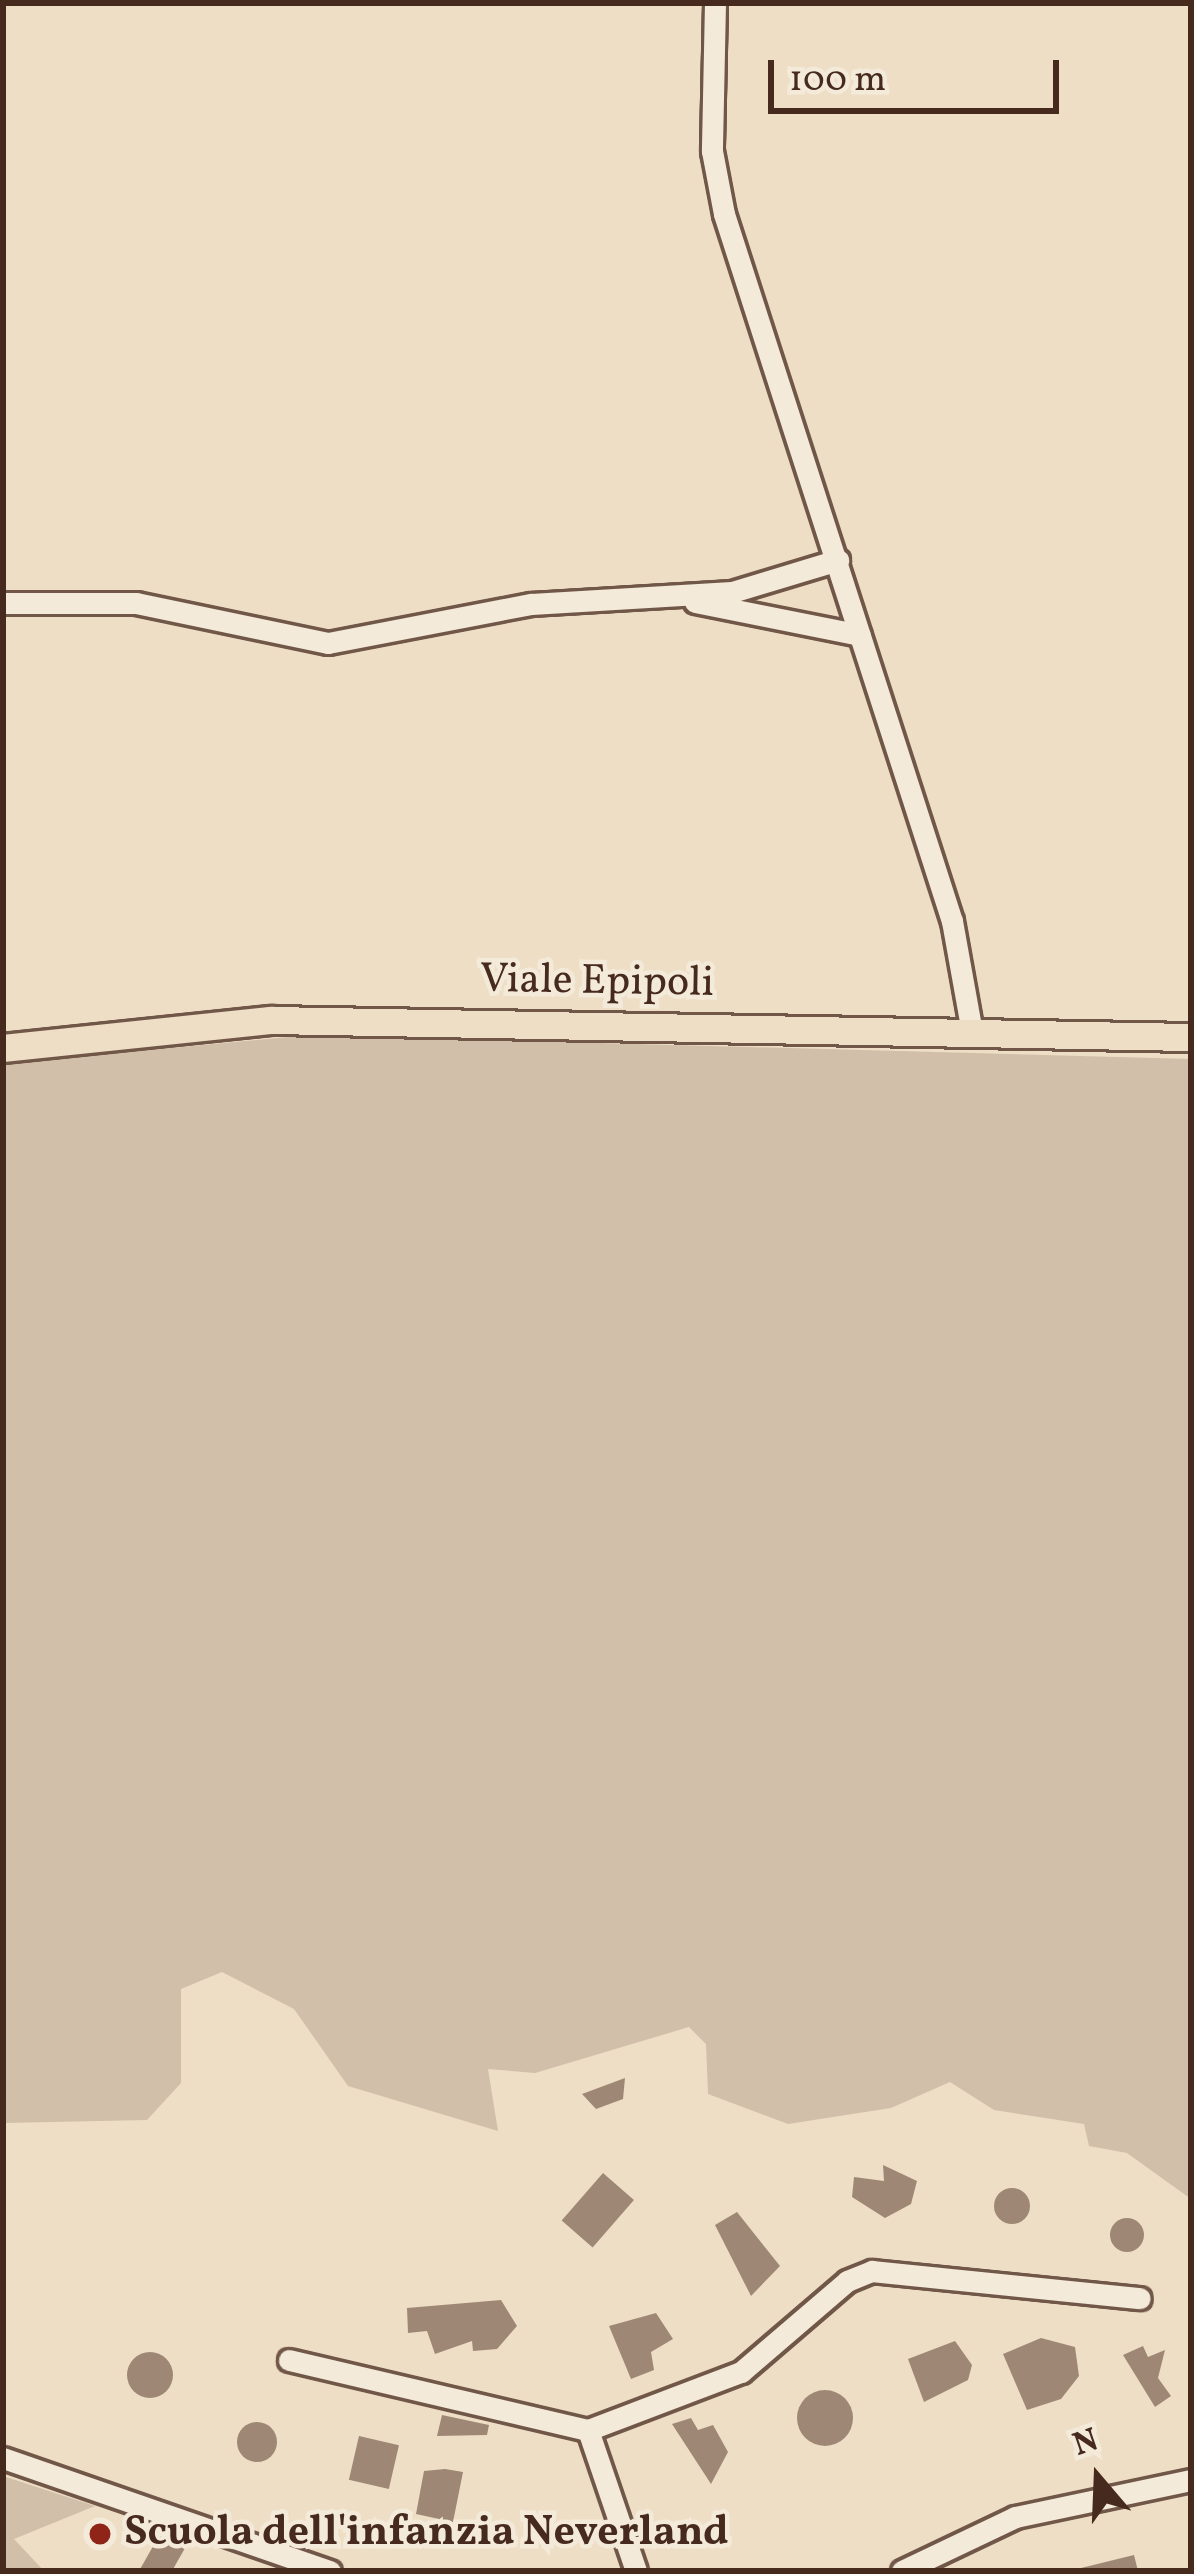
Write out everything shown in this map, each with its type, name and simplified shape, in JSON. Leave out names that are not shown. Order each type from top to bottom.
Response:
[{"type":"main road","name":"Viale Epipoli","points":[[3,1048],[271,1020],[1191,1037]]},
{"type":"street","points":[[715,3],[712,151],[724,214],[952,921],[972,1032]]},
{"type":"street","points":[[3,603],[136,603],[328,643],[531,604],[677,598],[838,560]]},
{"type":"street","points":[[677,598],[860,634]]},
{"type":"street","points":[[289,2360],[588,2430],[741,2372],[816,2302],[872,2271],[1140,2299]]},
{"type":"street","points":[[588,2430],[636,2571]]},
{"type":"street","points":[[3,2458],[330,2571]]},
{"type":"street","points":[[902,2571],[1015,2518],[1191,2480]]},
{"type":"shaded area","points":[[309,1035],[1191,1059],[1191,2199],[1127,2153],[1089,2146],[1084,2124],[994,2110],[950,2082],[891,2108],[788,2124],[708,2094],[706,2044],[689,2027],[535,2073],[488,2069],[498,2131],[348,2086],[294,2009],[222,1972],[181,1989],[181,2083],[147,2120],[3,2123],[3,1064]]},
{"type":"shaded area","points":[[3,2476],[95,2506],[14,2539],[44,2571],[3,2571]]},
{"type":"building","points":[[625,2078],[623,2099],[596,2109],[582,2094]]},
{"type":"building","points":[[883,2165],[917,2181],[911,2204],[885,2218],[852,2197],[854,2177],[884,2181]]},
{"type":"building","points":[[603,2173],[634,2200],[593,2247],[562,2221]]},
{"type":"building","points":[[1012,2188],[1024,2194],[1030,2206],[1024,2218],[1012,2224],[1000,2218],[994,2206],[1000,2194]]},
{"type":"building","points":[[737,2212],[780,2266],[751,2296],[715,2225]]},
{"type":"building","points":[[1127,2218],[1139,2223],[1144,2235],[1139,2247],[1127,2252],[1115,2247],[1110,2235],[1115,2223]]},
{"type":"building","points":[[501,2300],[517,2326],[497,2349],[473,2351],[472,2341],[435,2354],[427,2331],[408,2333],[407,2308]]},
{"type":"building","points":[[656,2313],[673,2339],[651,2352],[654,2370],[631,2379],[609,2326]]},
{"type":"building","points":[[1041,2338],[1075,2347],[1079,2376],[1061,2399],[1027,2410],[1003,2354]]},
{"type":"building","points":[[955,2341],[972,2365],[968,2380],[924,2402],[908,2359]]},
{"type":"building","points":[[1143,2346],[1148,2357],[1165,2350],[1158,2378],[1171,2396],[1155,2407],[1123,2355]]},
{"type":"building","points":[[150,2352],[166,2359],[173,2375],[166,2391],[150,2398],[134,2391],[127,2375],[134,2359]]},
{"type":"building","points":[[825,2390],[845,2398],[853,2418],[845,2438],[825,2446],[805,2438],[797,2418],[805,2398]]},
{"type":"building","points":[[442,2415],[489,2425],[487,2435],[437,2436]]},
{"type":"building","points":[[691,2418],[698,2430],[713,2425],[728,2452],[711,2484],[672,2424]]},
{"type":"building","points":[[257,2422],[271,2428],[277,2442],[271,2456],[257,2462],[243,2456],[237,2442],[243,2428]]},
{"type":"building","points":[[359,2436],[399,2445],[389,2489],[349,2480]]},
{"type":"building","points":[[424,2471],[463,2472],[453,2522],[416,2514]]},
{"type":"building","points":[[160,2534],[185,2548],[172,2571],[139,2571]]},
{"type":"building","points":[[1134,2555],[1138,2571],[1077,2571],[1077,2569]]},
{"type":"place","name":"Scuola dell'infanzia Neverland","points":[[100,2534]]}]
